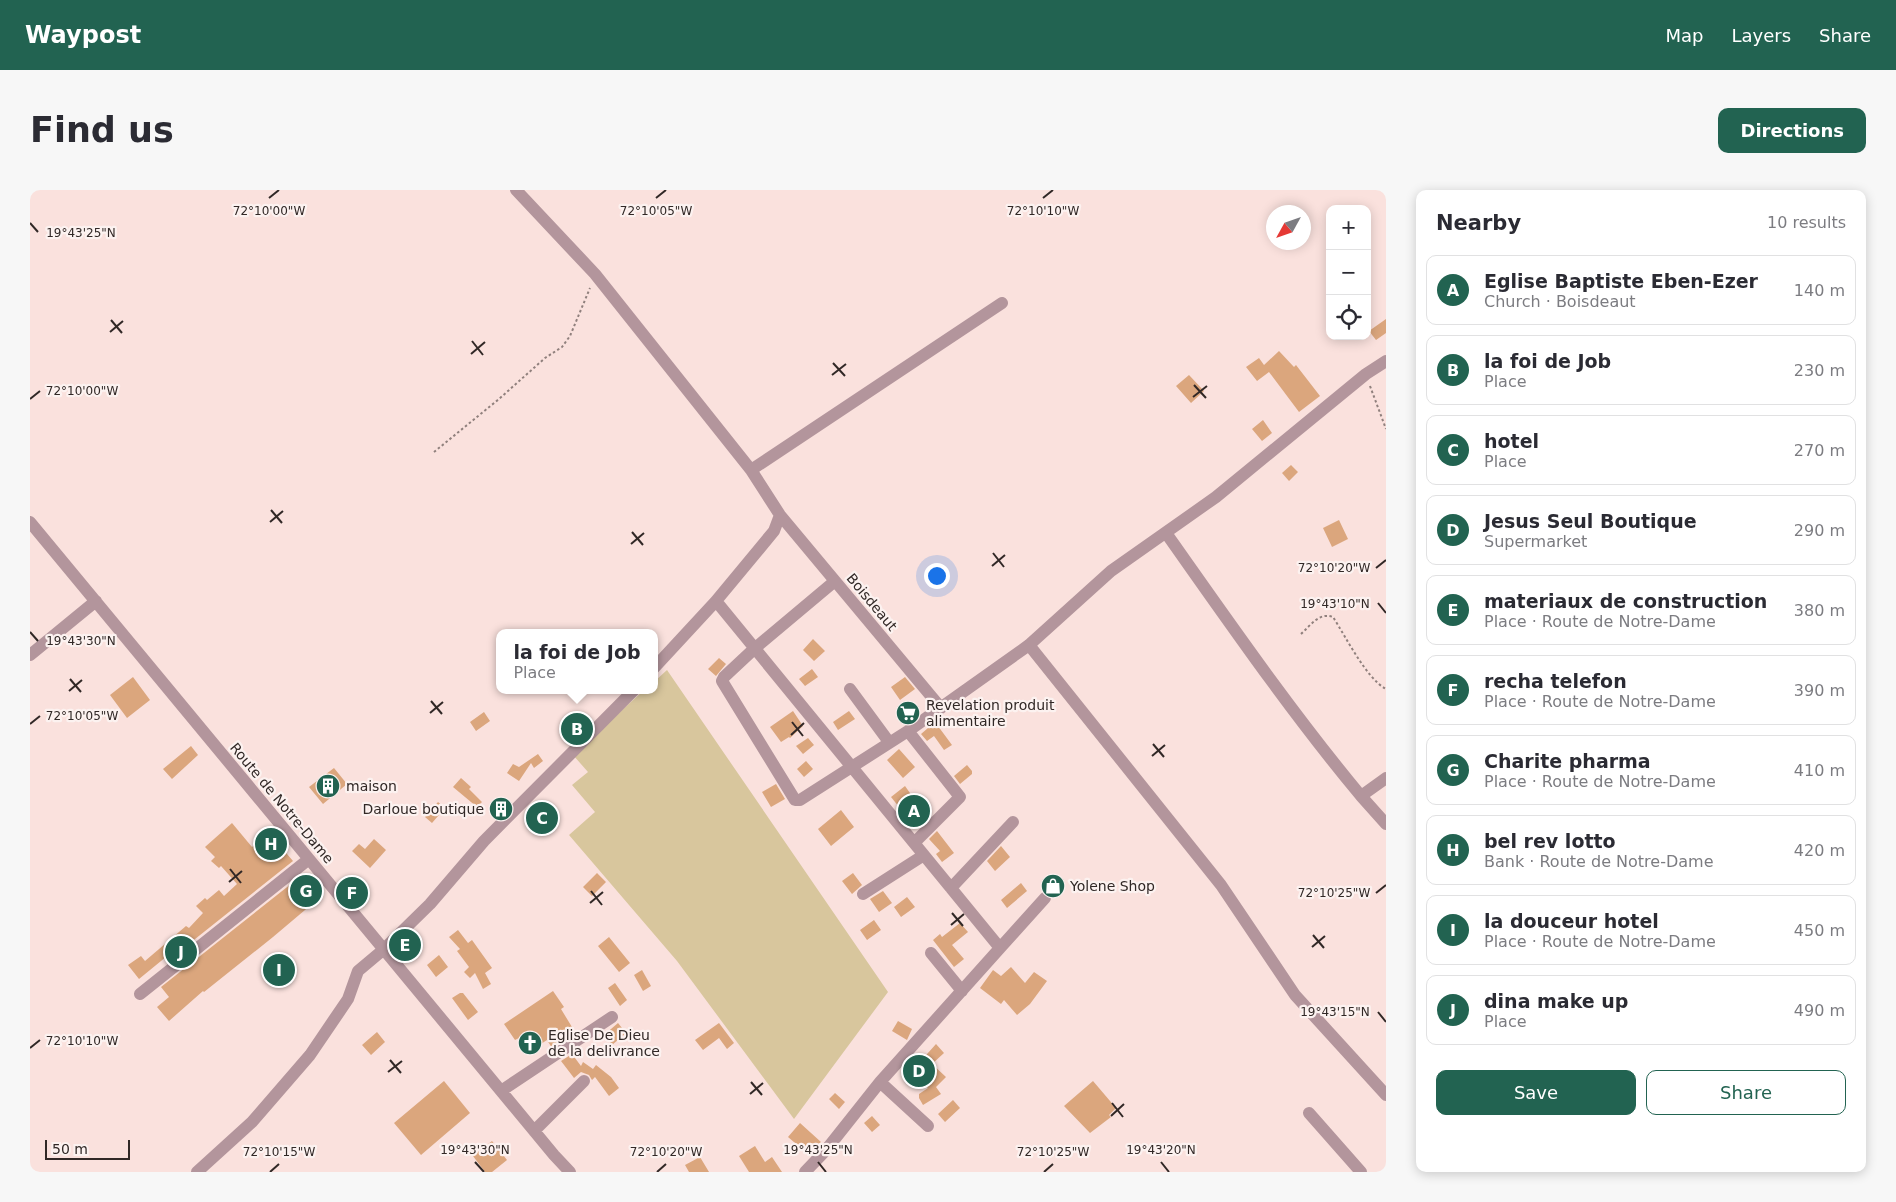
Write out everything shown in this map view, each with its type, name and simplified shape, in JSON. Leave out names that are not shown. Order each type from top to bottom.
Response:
[{"type":"street","name":"Boisdeaut","points":[[516,190],[595,274],[751,470],[780,515],[941,708]]},
{"type":"street","points":[[751,470],[1002,303]]},
{"type":"street","points":[[835,582],[754,649],[722,681],[795,800],[800,800],[908,731],[1029,645],[1111,571],[1216,497],[1366,374],[1386,361]]},
{"type":"street","points":[[658,664],[716,601],[774,530],[780,515]]},
{"type":"street","name":"Route de Notre-Dame","points":[[30,522],[309,859],[389,944],[501,1091],[570,1172]]},
{"type":"street","points":[[1166,533],[1274,685],[1320,746],[1386,824]]},
{"type":"street","points":[[30,655],[96,601]]},
{"type":"street","points":[[716,601],[1000,948]]},
{"type":"street","points":[[1029,645],[1221,885],[1295,995],[1384,1088]]},
{"type":"street","points":[[850,689],[889,742]]},
{"type":"street","points":[[198,1172],[252,1122],[310,1055],[348,999],[358,971],[430,904],[484,841],[630,694]]},
{"type":"street","points":[[908,731],[960,797],[914,843]]},
{"type":"street","points":[[1361,796],[1386,778]]},
{"type":"street","points":[[951,888],[1013,822]]},
{"type":"street","points":[[862,894],[924,855]]},
{"type":"street","points":[[140,994],[309,859]]},
{"type":"street","points":[[805,1172],[826,1150],[880,1082],[1045,898]]},
{"type":"street","points":[[931,954],[962,991]]},
{"type":"street","points":[[501,1091],[612,1017]]},
{"type":"street","points":[[534,1131],[584,1081]]},
{"type":"street","points":[[880,1082],[928,1126]]},
{"type":"street","points":[[1309,1114],[1361,1172]]},
{"type":"path","points":[[434,452],[499,400],[545,358],[562,347],[570,336],[595,274]]},
{"type":"path","points":[[1366,374],[1386,429]]},
{"type":"path","points":[[1301,634],[1318,618],[1327,615],[1333,617],[1369,674],[1378,685],[1386,689]]},
{"type":"shaded area","points":[[667,670],[888,992],[794,1119],[677,961],[569,835],[595,812],[572,785],[588,772],[573,755],[640,694],[658,694],[658,678]]},
{"type":"building","points":[[1386,319],[1386,333],[1376,340],[1371,334],[1371,330]]},
{"type":"building","points":[[1279,351],[1294,367],[1296,365],[1320,396],[1299,412],[1269,372],[1257,381],[1246,367],[1259,358],[1264,365]]},
{"type":"building","points":[[1189,375],[1204,391],[1191,403],[1176,386]]},
{"type":"building","points":[[1263,420],[1272,433],[1262,441],[1252,429]]},
{"type":"building","points":[[1291,465],[1298,472],[1289,481],[1282,473]]},
{"type":"building","points":[[1339,520],[1348,539],[1332,547],[1323,528]]},
{"type":"building","points":[[813,639],[825,651],[814,661],[803,650]]},
{"type":"building","points":[[719,658],[726,664],[716,676],[708,669]]},
{"type":"building","points":[[812,669],[818,677],[805,686],[799,679]]},
{"type":"building","points":[[133,677],[150,700],[127,718],[110,695]]},
{"type":"building","points":[[905,677],[915,689],[900,700],[891,687]]},
{"type":"building","points":[[793,711],[803,726],[790,738],[781,742],[770,727]]},
{"type":"building","points":[[849,711],[855,719],[838,730],[833,722]]},
{"type":"building","points":[[484,712],[490,721],[476,731],[470,722]]},
{"type":"building","points":[[935,722],[952,745],[944,750],[934,736],[927,741],[921,734]]},
{"type":"building","points":[[808,738],[814,745],[803,754],[796,746]]},
{"type":"building","points":[[191,746],[198,755],[172,779],[163,769]]},
{"type":"building","points":[[899,749],[915,767],[903,778],[887,760]]},
{"type":"building","points":[[538,754],[543,761],[534,768],[531,763],[519,781],[507,773],[513,764],[519,767]]},
{"type":"building","points":[[806,761],[813,769],[804,777],[797,769]]},
{"type":"building","points":[[967,765],[972,774],[960,784],[954,776]]},
{"type":"building","name":"maison","points":[[334,768],[347,784],[323,804],[309,787]]},
{"type":"building","points":[[461,778],[471,787],[469,789],[482,802],[477,807],[453,787]]},
{"type":"building","points":[[776,784],[785,799],[771,807],[762,792]]},
{"type":"building","points":[[905,786],[922,810],[910,818],[901,805],[899,807],[891,797]]},
{"type":"building","name":"maison","points":[[438,802],[445,808],[432,823],[425,817]]},
{"type":"building","points":[[539,803],[557,817],[545,833],[527,819]]},
{"type":"building","points":[[841,810],[854,827],[831,846],[818,829]]},
{"type":"building","points":[[232,823],[252,847],[269,833],[293,861],[175,955],[172,952],[139,979],[128,965],[141,956],[145,961],[186,926],[189,928],[203,913],[196,906],[205,898],[207,900],[219,890],[224,896],[237,884],[221,866],[219,868],[211,861],[215,857],[205,847]]},
{"type":"building","points":[[937,831],[954,853],[942,862],[936,854],[940,851],[929,839]]},
{"type":"building","points":[[374,839],[386,850],[370,868],[352,851],[359,844],[365,849]]},
{"type":"building","points":[[1001,846],[1010,857],[995,871],[987,861]]},
{"type":"building","points":[[597,873],[606,882],[592,896],[583,887]]},
{"type":"building","points":[[853,873],[862,885],[852,894],[842,881]]},
{"type":"building","points":[[1055,875],[1064,886],[1053,896],[1051,892],[1043,887]]},
{"type":"building","points":[[301,876],[318,899],[273,937],[203,991],[169,1021],[157,1007],[169,997],[161,987]]},
{"type":"building","points":[[1021,883],[1027,891],[1007,908],[1001,900]]},
{"type":"building","points":[[883,891],[892,903],[879,912],[870,899]]},
{"type":"building","points":[[907,897],[915,907],[901,917],[894,907]]},
{"type":"building","points":[[874,920],[881,930],[867,940],[860,930]]},
{"type":"building","points":[[960,923],[968,932],[952,945],[964,959],[954,967],[933,940],[940,934],[942,937]]},
{"type":"building","points":[[458,930],[468,943],[472,940],[492,968],[485,973],[491,984],[483,989],[475,973],[470,978],[464,972],[469,967],[457,951],[460,949],[449,937]]},
{"type":"building","points":[[408,937],[415,946],[405,955],[398,947]]},
{"type":"building","points":[[609,937],[630,963],[619,972],[598,946]]},
{"type":"building","points":[[439,955],[448,967],[436,977],[427,965]]},
{"type":"building","points":[[1011,967],[1025,983],[1034,972],[1047,981],[1030,1004],[1017,1015],[1004,1000],[1001,1004],[980,988],[993,970],[1001,976]]},
{"type":"building","points":[[642,970],[651,986],[643,991],[634,975]]},
{"type":"building","points":[[615,983],[627,1000],[620,1006],[608,988]]},
{"type":"building","points":[[553,991],[564,1007],[561,1009],[575,1032],[552,1048],[547,1040],[530,1051],[521,1037],[515,1040],[504,1024]]},
{"type":"building","points":[[463,993],[478,1012],[468,1020],[452,998]]},
{"type":"building","points":[[898,1021],[912,1029],[907,1040],[892,1031]]},
{"type":"building","points":[[618,1023],[626,1033],[612,1045],[604,1035]]},
{"type":"building","points":[[719,1023],[734,1043],[727,1049],[719,1038],[703,1050],[695,1040]]},
{"type":"building","points":[[377,1032],[385,1042],[371,1055],[362,1045]]},
{"type":"building","points":[[936,1044],[944,1053],[932,1064],[946,1077],[936,1087],[941,1094],[923,1105],[919,1094],[928,1088],[909,1069],[917,1061],[919,1063]]},
{"type":"building","points":[[572,1054],[581,1066],[583,1062],[593,1069],[596,1065],[611,1077],[619,1088],[609,1096],[595,1077],[592,1080],[589,1075],[581,1072],[574,1078],[561,1061]]},
{"type":"building","points":[[444,1081],[470,1113],[421,1155],[394,1123]]},
{"type":"building","points":[[1093,1081],[1116,1108],[1109,1115],[1111,1117],[1090,1133],[1064,1106]]},
{"type":"building","points":[[835,1093],[845,1102],[839,1109],[829,1099]]},
{"type":"building","points":[[953,1100],[960,1108],[945,1122],[938,1114]]},
{"type":"building","points":[[872,1116],[880,1125],[872,1132],[864,1123]]},
{"type":"building","points":[[800,1123],[821,1142],[808,1154],[788,1137]]},
{"type":"building","points":[[492,1141],[507,1160],[492,1172],[485,1172],[473,1156]]},
{"type":"building","points":[[755,1146],[765,1162],[772,1157],[782,1172],[749,1172],[739,1156]]},
{"type":"building","points":[[700,1157],[709,1172],[689,1172],[685,1165]]},
{"type":"place","name":"Revelation produit alimentaire","points":[[908,713]]},
{"type":"place","name":"la foi de Job","points":[[577,729]]},
{"type":"place","name":"maison","points":[[328,786]]},
{"type":"place","name":"Darloue boutique","points":[[501,809]]},
{"type":"place","name":"Eglise Baptiste Eben-Ezer","points":[[914,811]]},
{"type":"place","name":"hotel","points":[[542,818]]},
{"type":"place","name":"bel rev lotto","points":[[271,844]]},
{"type":"place","name":"Yolene Shop","points":[[1053,886]]},
{"type":"place","name":"Charite pharma","points":[[306,891]]},
{"type":"place","name":"recha telefon","points":[[352,893]]},
{"type":"place","name":"materiaux de construction","points":[[405,945]]},
{"type":"place","name":"dina make up","points":[[181,952]]},
{"type":"place","name":"la douceur hotel","points":[[279,970]]},
{"type":"place","name":"Eglise De Dieu de la delivrance","points":[[530,1043]]},
{"type":"place","name":"Jesus Seul Boutique","points":[[919,1071]]}]
